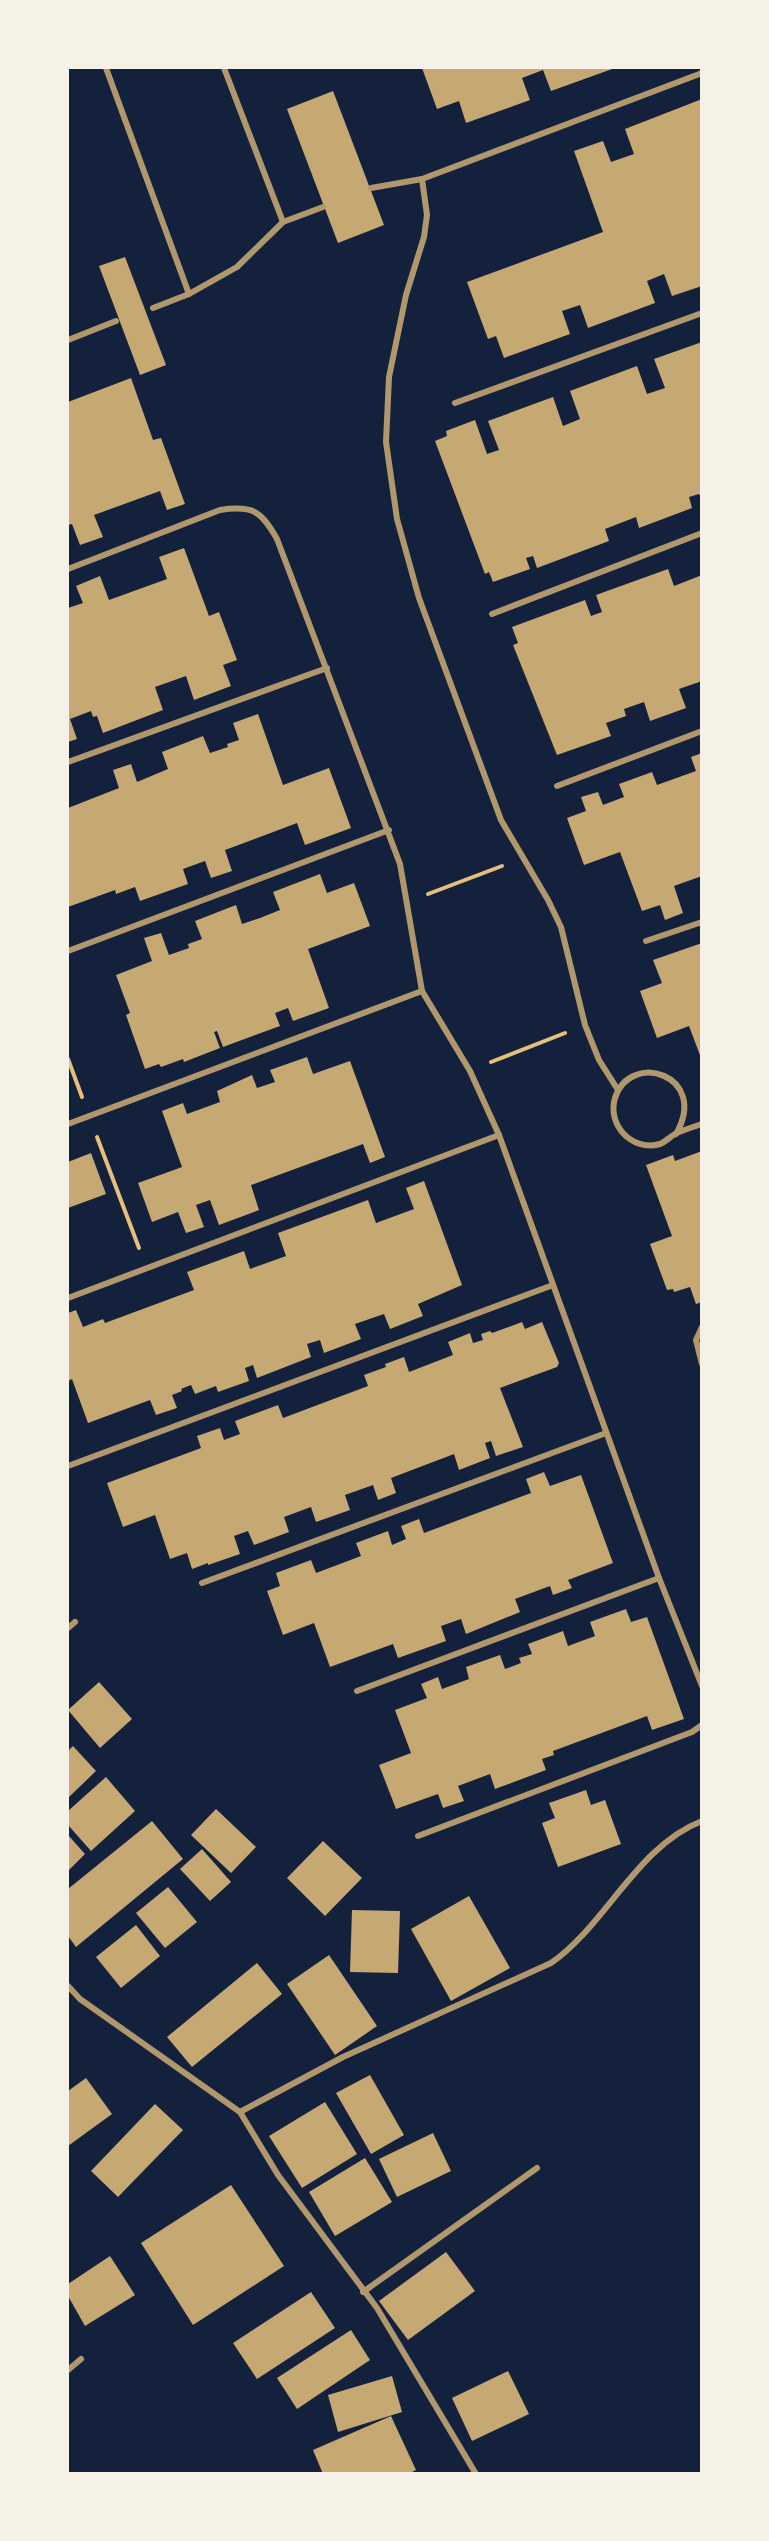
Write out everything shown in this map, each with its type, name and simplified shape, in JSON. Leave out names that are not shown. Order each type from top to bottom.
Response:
[{"type":"street","points":[[106,68],[189,294]]},
{"type":"street","points":[[224,68],[284,222]]},
{"type":"street","points":[[371,188],[422,179],[702,73]]},
{"type":"street","points":[[422,179],[427,215],[424,237],[406,295],[389,377],[386,442],[396,519],[419,598],[501,820],[548,900],[561,927],[585,1025],[599,1060],[618,1090]]},
{"type":"street","points":[[153,308],[189,294],[237,267],[284,222],[323,207]]},
{"type":"street","points":[[455,403],[702,313]]},
{"type":"street","points":[[68,340],[116,321]]},
{"type":"street","points":[[68,569],[220,510],[238,507],[252,509],[263,517],[277,539],[400,864],[422,991],[470,1071],[498,1135],[659,1578],[702,1686]]},
{"type":"street","points":[[492,614],[702,533]]},
{"type":"street","points":[[68,762],[327,668]]},
{"type":"street","points":[[557,786],[702,731]]},
{"type":"street","points":[[68,951],[389,830]]},
{"type":"street","points":[[646,942],[702,922]]},
{"type":"street","points":[[68,1124],[422,991]]},
{"type":"street","points":[[676,1134],[685,1119],[685,1101],[678,1085],[664,1075],[646,1072],[630,1077],[618,1090],[612,1107],[616,1124],[627,1138],[643,1145],[661,1144],[676,1134],[702,1124]]},
{"type":"street","points":[[68,1298],[498,1135]]},
{"type":"street","points":[[68,1466],[553,1285]]},
{"type":"street","points":[[702,1328],[696,1340],[702,1364]]},
{"type":"street","points":[[202,1583],[606,1433]]},
{"type":"street","points":[[357,1691],[659,1578]]},
{"type":"street","points":[[68,1628],[75,1622]]},
{"type":"street","points":[[418,1836],[692,1732],[702,1725]]},
{"type":"street","points":[[240,2112],[343,2057],[551,1963],[572,1949],[625,1884],[662,1847],[702,1821]]},
{"type":"street","points":[[68,1986],[80,1999],[240,2112],[278,2175],[377,2308],[476,2474]]},
{"type":"street","points":[[363,2292],[537,2168]]},
{"type":"street","points":[[68,2370],[81,2359]]},
{"type":"path","points":[[407,901],[522,858]]},
{"type":"path","points":[[470,1071],[585,1025]]},
{"type":"path","points":[[68,1059],[147,1269]]},
{"type":"building","points":[[422,68],[615,68],[551,91],[543,70],[522,78],[530,100],[466,123],[459,101],[437,109]]},
{"type":"building","points":[[333,91],[384,225],[338,243],[287,109]]},
{"type":"building","points":[[702,99],[702,286],[672,296],[664,274],[647,281],[655,303],[588,328],[580,305],[562,311],[570,334],[504,358],[496,336],[488,339],[467,282],[603,232],[574,151],[603,141],[611,162],[634,154],[625,129]]},
{"type":"building","points":[[125,257],[166,365],[140,375],[99,266]]},
{"type":"building","points":[[702,342],[702,499],[699,494],[689,497],[692,508],[639,528],[636,517],[605,529],[609,541],[537,568],[533,556],[526,558],[530,569],[493,582],[489,572],[485,574],[435,441],[447,436],[446,431],[475,420],[487,454],[499,450],[488,421],[553,397],[563,426],[580,419],[570,391],[637,366],[647,394],[665,388],[654,359]]},
{"type":"building","points":[[131,378],[153,440],[161,438],[185,504],[167,510],[160,491],[94,515],[103,537],[80,545],[72,524],[68,525],[68,402]]},
{"type":"building","points":[[184,548],[209,616],[219,612],[237,660],[223,665],[231,686],[194,700],[186,676],[155,687],[163,710],[103,733],[97,716],[93,717],[91,711],[70,719],[77,739],[68,742],[68,608],[83,603],[76,586],[100,576],[109,600],[167,579],[159,557]]},
{"type":"building","points":[[668,569],[674,586],[702,575],[702,681],[679,689],[686,708],[650,721],[644,702],[624,709],[626,716],[606,723],[611,736],[557,755],[513,645],[518,643],[512,627],[585,600],[591,616],[602,612],[596,595]]},
{"type":"building","points":[[258,714],[283,785],[329,768],[351,828],[305,845],[297,823],[225,850],[232,871],[211,878],[205,861],[183,869],[188,884],[140,901],[135,887],[116,894],[115,890],[68,907],[68,808],[119,788],[113,770],[131,764],[137,782],[168,769],[162,752],[203,736],[210,753],[228,747],[227,744],[239,740],[233,723]]},
{"type":"building","points":[[702,753],[702,876],[674,886],[683,913],[665,920],[660,905],[642,911],[620,852],[584,865],[567,818],[586,811],[581,797],[598,792],[603,805],[624,797],[619,784],[652,772],[657,785],[696,771],[691,757]]},
{"type":"building","points":[[320,874],[327,893],[354,883],[370,926],[308,949],[329,1008],[293,1021],[288,1008],[275,1013],[280,1026],[223,1047],[217,1031],[214,1032],[220,1048],[184,1062],[183,1059],[161,1067],[159,1064],[145,1069],[126,1015],[130,1013],[116,975],[152,961],[144,938],[161,933],[169,955],[189,948],[188,944],[202,939],[195,921],[236,905],[242,924],[260,918],[280,910],[273,892]]},
{"type":"building","points":[[702,943],[701,1058],[689,1026],[657,1038],[640,991],[662,983],[653,960]]},
{"type":"building","points":[[307,1057],[313,1074],[350,1061],[385,1157],[370,1163],[363,1144],[251,1185],[259,1210],[219,1225],[210,1200],[196,1205],[204,1227],[186,1233],[178,1212],[152,1222],[138,1183],[182,1167],[162,1111],[183,1103],[187,1114],[220,1102],[217,1091],[252,1075],[257,1088],[275,1082],[270,1070]]},
{"type":"building","points":[[702,1151],[702,1302],[696,1304],[690,1287],[674,1292],[673,1289],[667,1290],[650,1244],[672,1236],[646,1165],[673,1155],[675,1161]]},
{"type":"building","points":[[91,1153],[106,1194],[68,1208],[68,1162]]},
{"type":"building","points":[[424,1181],[462,1285],[418,1304],[423,1316],[390,1329],[384,1314],[355,1324],[361,1339],[324,1353],[320,1340],[307,1344],[311,1357],[257,1378],[253,1365],[245,1368],[249,1381],[218,1392],[216,1386],[195,1394],[191,1385],[181,1389],[182,1391],[172,1395],[177,1408],[156,1415],[150,1400],[88,1423],[72,1379],[68,1381],[68,1313],[76,1310],[83,1327],[103,1319],[105,1323],[194,1290],[187,1272],[244,1251],[250,1269],[286,1256],[278,1233],[368,1200],[376,1223],[414,1209],[406,1188]]},
{"type":"building","points":[[522,1322],[525,1329],[542,1322],[559,1363],[557,1367],[500,1388],[523,1447],[496,1456],[491,1441],[485,1443],[490,1458],[459,1470],[454,1454],[391,1478],[396,1493],[378,1500],[373,1485],[345,1495],[350,1510],[316,1522],[311,1507],[284,1517],[289,1532],[254,1545],[248,1531],[234,1536],[240,1554],[192,1569],[187,1553],[170,1559],[155,1515],[123,1527],[107,1483],[201,1448],[197,1436],[220,1428],[224,1440],[240,1434],[235,1421],[278,1405],[283,1418],[368,1386],[364,1375],[386,1367],[385,1364],[404,1357],[409,1372],[453,1355],[448,1342],[470,1333],[473,1343],[483,1340],[481,1334],[490,1331],[492,1333]]},
{"type":"building","points":[[544,1472],[550,1486],[581,1475],[613,1563],[568,1580],[572,1588],[553,1595],[550,1586],[515,1599],[520,1612],[466,1634],[461,1619],[441,1626],[446,1641],[398,1658],[393,1644],[330,1667],[314,1623],[283,1635],[267,1591],[280,1586],[276,1573],[311,1560],[316,1573],[361,1556],[356,1543],[388,1531],[392,1545],[406,1539],[401,1526],[419,1519],[424,1533],[531,1493],[526,1479]]},
{"type":"building","points":[[626,1609],[631,1622],[647,1617],[684,1719],[652,1730],[647,1716],[553,1751],[554,1755],[542,1759],[546,1770],[495,1789],[490,1774],[458,1786],[464,1801],[443,1808],[438,1794],[396,1809],[379,1765],[411,1753],[395,1710],[427,1698],[421,1684],[438,1677],[442,1689],[469,1679],[466,1667],[500,1655],[505,1669],[521,1663],[519,1658],[532,1654],[528,1644],[563,1631],[568,1646],[595,1636],[590,1622]]},
{"type":"building","points":[[99,1682],[132,1719],[100,1748],[68,1710]]},
{"type":"building","points":[[73,1746],[96,1771],[68,1798],[68,1751]]},
{"type":"building","points":[[106,1777],[135,1811],[91,1851],[68,1825],[68,1811]]},
{"type":"building","points":[[586,1790],[591,1805],[605,1800],[621,1844],[558,1867],[542,1823],[555,1818],[549,1803]]},
{"type":"building","points":[[216,1809],[256,1847],[231,1873],[191,1835]]},
{"type":"building","points":[[152,1821],[183,1859],[76,1947],[68,1936],[68,1889]]},
{"type":"building","points":[[68,1835],[85,1854],[68,1871]]},
{"type":"building","points":[[323,1841],[362,1878],[325,1916],[287,1878]]},
{"type":"building","points":[[202,1849],[231,1882],[210,1901],[180,1869]]},
{"type":"building","points":[[168,1887],[197,1922],[165,1948],[136,1913]]},
{"type":"building","points":[[469,1896],[510,1968],[451,2001],[411,1929]]},
{"type":"building","points":[[352,1910],[400,1911],[398,1973],[350,1972]]},
{"type":"building","points":[[136,1925],[160,1956],[121,1988],[96,1957]]},
{"type":"building","points":[[329,1955],[377,2026],[335,2055],[287,1984]]},
{"type":"building","points":[[257,1963],[282,1994],[192,2067],[167,2037]]},
{"type":"building","points":[[370,2075],[404,2135],[371,2154],[336,2093]]},
{"type":"building","points":[[86,2078],[112,2114],[68,2146],[68,2091]]},
{"type":"building","points":[[325,2102],[357,2154],[302,2188],[269,2136]]},
{"type":"building","points":[[155,2104],[183,2130],[118,2197],[91,2171]]},
{"type":"building","points":[[433,2133],[451,2171],[397,2197],[379,2159]]},
{"type":"building","points":[[365,2158],[392,2202],[335,2236],[309,2192]]},
{"type":"building","points":[[231,2185],[284,2266],[193,2325],[141,2243]]},
{"type":"building","points":[[446,2252],[475,2291],[408,2340],[379,2301]]},
{"type":"building","points":[[110,2256],[135,2295],[85,2326],[68,2296],[68,2284]]},
{"type":"building","points":[[311,2292],[335,2328],[257,2379],[233,2343]]},
{"type":"building","points":[[351,2330],[370,2360],[297,2409],[277,2378]]},
{"type":"building","points":[[508,2371],[529,2414],[472,2441],[452,2398]]},
{"type":"building","points":[[392,2376],[402,2412],[338,2432],[328,2395]]},
{"type":"building","points":[[391,2416],[416,2470],[408,2474],[323,2474],[313,2450]]}]
